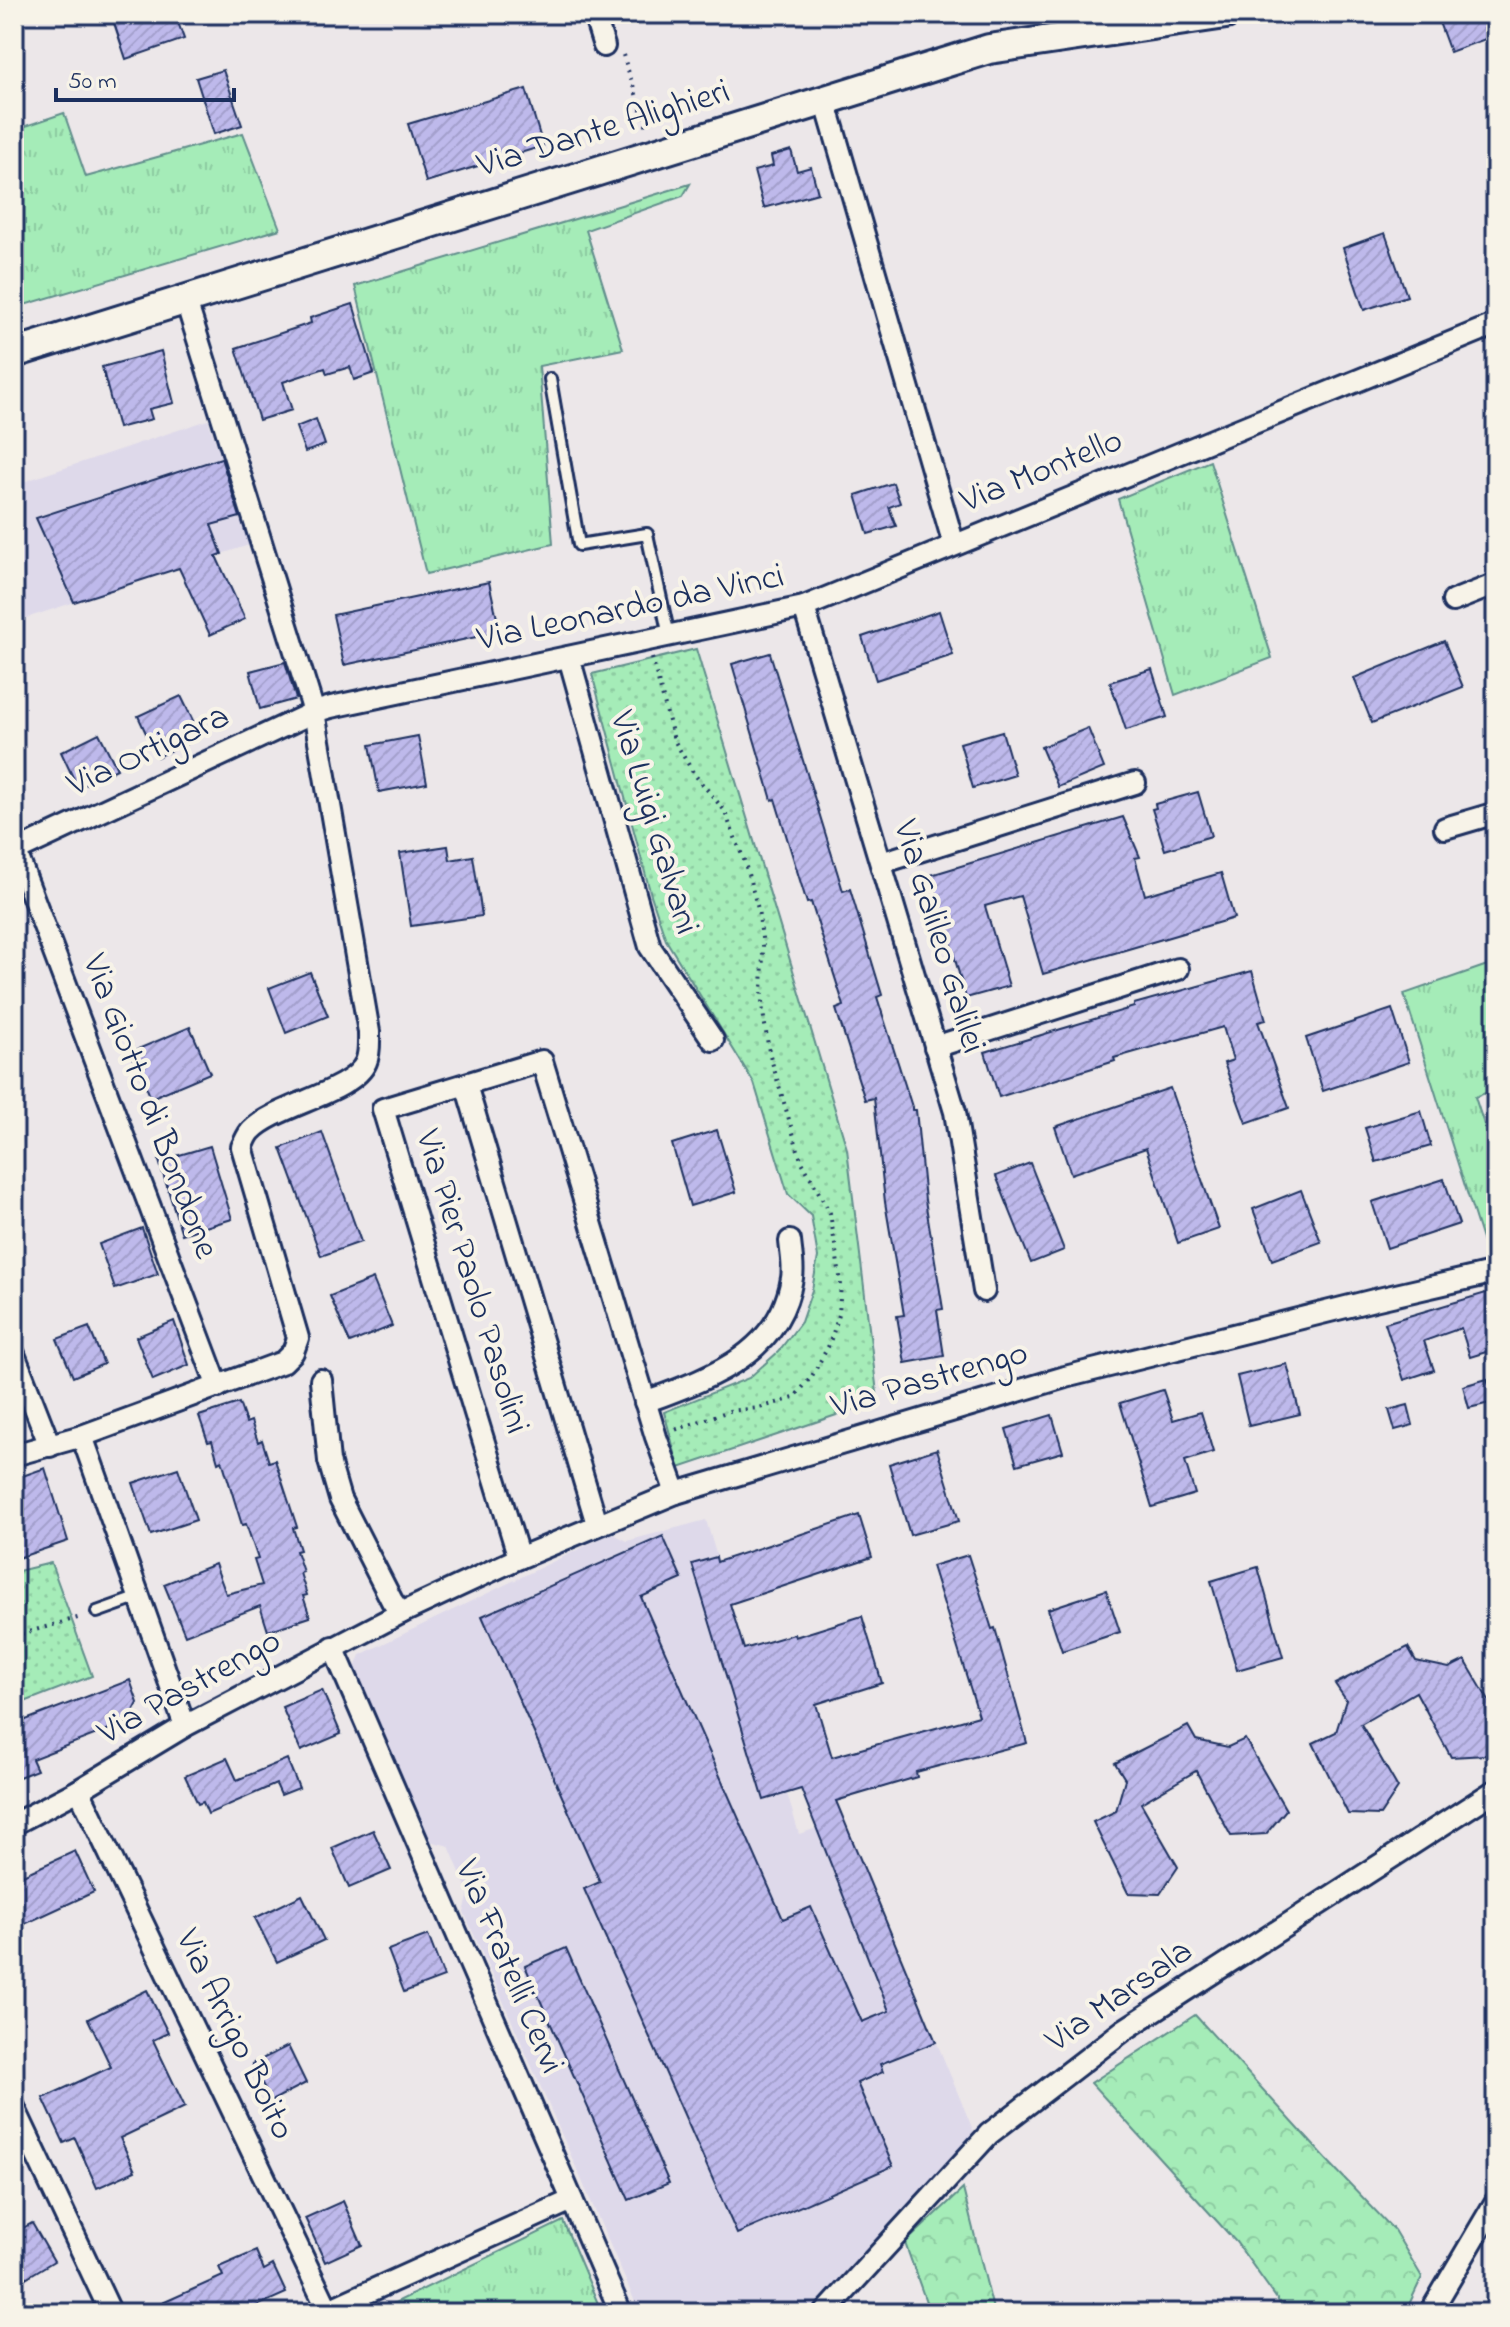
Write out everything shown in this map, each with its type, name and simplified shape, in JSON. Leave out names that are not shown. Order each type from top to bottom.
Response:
[{"type":"street","points":[[594,14],[604,46]]},
{"type":"street","name":"Via Dante Alighieri","points":[[14,353],[989,49],[1226,14]]},
{"type":"street","name":"Via Montello","points":[[825,100],[954,545],[1496,324]]},
{"type":"street","points":[[14,1455],[82,1436],[218,1387],[283,1362],[293,1352],[298,1338],[242,1147],[249,1132],[263,1122],[354,1078],[366,1064],[369,1051],[369,1032],[314,712],[186,301]]},
{"type":"street","name":"Via Leonardo da Vinci","points":[[314,712],[804,607],[954,545]]},
{"type":"street","points":[[1453,601],[1496,584]]},
{"type":"street","name":"Via Galileo Galilei","points":[[804,607],[955,1112],[984,1291]]},
{"type":"street","name":"Via Luigi Galvani","points":[[569,657],[650,947],[713,1040]]},
{"type":"street","name":"Via Ortigara","points":[[15,852],[314,712]]},
{"type":"street","points":[[881,863],[1135,783]]},
{"type":"street","points":[[1445,828],[1496,813]]},
{"type":"street","name":"Via Giotto di Bondone","points":[[15,852],[218,1387]]},
{"type":"street","points":[[935,1047],[1178,969]]},
{"type":"street","name":"Via Pier Paolo Pasolini","points":[[519,1558],[383,1109],[542,1061],[645,1402],[676,1493]]},
{"type":"street","name":"Via Pier Paolo Pasolini","points":[[466,1085],[597,1524]]},
{"type":"street","points":[[645,1402],[728,1369],[760,1343],[781,1314],[793,1277],[790,1241]]},
{"type":"street","name":"Via Pastrengo","points":[[14,1824],[79,1790],[185,1726],[401,1613],[519,1558],[676,1493],[1065,1377],[1496,1272]]},
{"type":"street","points":[[14,1354],[50,1446]]},
{"type":"street","points":[[321,1380],[329,1461],[340,1499],[401,1613]]},
{"type":"street","points":[[82,1436],[185,1726]]},
{"type":"street","name":"Via Fratelli Cervi","points":[[333,1647],[621,2313]]},
{"type":"street","name":"Via Arrigo Boito","points":[[79,1790],[325,2312]]},
{"type":"street","name":"Via Marsala","points":[[825,2313],[989,2134],[1124,2030],[1496,1790]]},
{"type":"street","points":[[14,2107],[111,2313]]},
{"type":"street","points":[[325,2312],[572,2200]]},
{"type":"street","points":[[1430,2313],[1496,2201]]},
{"type":"lane","points":[[550,379],[579,545],[647,534],[669,636]]},
{"type":"lane","points":[[97,1612],[139,1597]]},
{"type":"path","points":[[604,46],[619,41],[656,154]]},
{"type":"path","points":[[648,640],[674,740],[694,774],[724,810],[744,860],[758,909],[763,945],[762,1005],[769,1052],[801,1160],[830,1213],[837,1241],[841,1283],[839,1315],[829,1345],[812,1376],[794,1398],[759,1408],[729,1411],[656,1437]]},
{"type":"path","points":[[14,1636],[97,1612]]},
{"type":"shaded area","points":[[208,420],[252,544],[14,622],[14,485]]},
{"type":"shaded area","points":[[706,1520],[799,1834],[844,1819],[976,2137],[809,2313],[640,2313],[464,1912],[469,1894],[449,1846],[426,1840],[353,1673],[360,1655],[612,1533],[627,1541]]},
{"type":"green space","points":[[64,113],[86,177],[243,133],[280,229],[14,308],[14,130]]},
{"type":"green space","points":[[690,184],[683,196],[586,230],[623,349],[539,366],[553,544],[426,574],[355,286]]},
{"type":"green space","points":[[1210,461],[1272,658],[1175,695],[1118,499]]},
{"type":"green space","points":[[696,649],[847,1149],[878,1401],[679,1468],[664,1412],[749,1378],[778,1352],[801,1322],[812,1290],[818,1257],[811,1216],[788,1194],[754,1083],[666,940],[592,674]]},
{"type":"green space","points":[[1496,962],[1496,1089],[1475,1097],[1496,1161],[1496,1248],[1485,1249],[1404,994]]},
{"type":"green space","points":[[51,1563],[92,1676],[14,1706],[14,1572]]},
{"type":"green space","points":[[1195,2015],[1394,2230],[1422,2277],[1405,2313],[1287,2313],[1236,2242],[1091,2083]]},
{"type":"green space","points":[[963,2189],[994,2313],[930,2313],[905,2243]]},
{"type":"green space","points":[[563,2221],[602,2313],[374,2313]]},
{"type":"building","points":[[111,14],[175,14],[184,39],[126,59]]},
{"type":"building","points":[[1436,14],[1482,14],[1491,37],[1450,52]]},
{"type":"building","points":[[223,70],[242,125],[214,134],[196,78]]},
{"type":"building","points":[[526,89],[543,146],[426,182],[408,124]]},
{"type":"building","points":[[791,150],[797,171],[811,167],[818,193],[764,208],[754,171],[773,166],[771,156]]},
{"type":"building","points":[[1385,233],[1407,296],[1364,310],[1343,248]]},
{"type":"building","points":[[353,304],[374,373],[354,380],[350,367],[327,374],[325,368],[283,382],[292,410],[259,420],[236,348],[311,323],[310,318]]},
{"type":"building","points":[[161,351],[174,403],[149,409],[152,419],[118,428],[102,367]]},
{"type":"building","points":[[316,419],[325,445],[305,452],[296,427]]},
{"type":"building","points":[[221,458],[240,517],[211,525],[222,554],[216,556],[245,619],[210,635],[179,568],[74,602],[36,518]]},
{"type":"building","points":[[893,483],[900,503],[889,507],[896,526],[868,534],[856,495]]},
{"type":"building","points":[[489,582],[500,632],[344,665],[333,615]]},
{"type":"building","points":[[939,611],[953,655],[876,680],[862,637]]},
{"type":"building","points":[[1444,641],[1463,687],[1372,723],[1354,678]]},
{"type":"building","points":[[770,653],[843,891],[850,889],[882,995],[877,997],[913,1110],[916,1110],[925,1200],[943,1309],[937,1310],[944,1356],[905,1363],[897,1316],[904,1315],[885,1202],[874,1098],[865,1100],[836,1009],[844,1006],[811,902],[807,903],[775,799],[772,800],[732,664]]},
{"type":"building","points":[[285,662],[296,699],[260,709],[250,671]]},
{"type":"building","points":[[1152,669],[1167,717],[1126,730],[1110,682]]},
{"type":"building","points":[[181,696],[201,737],[157,757],[138,716]]},
{"type":"building","points":[[1088,728],[1104,768],[1058,787],[1041,747]]},
{"type":"building","points":[[1002,731],[1015,775],[973,788],[960,743]]},
{"type":"building","points":[[99,733],[117,769],[78,788],[61,752]]},
{"type":"building","points":[[418,736],[427,783],[379,792],[370,745]]},
{"type":"building","points":[[1198,792],[1211,836],[1165,850],[1152,809],[1156,808],[1155,804]]},
{"type":"building","points":[[1123,817],[1140,857],[1135,858],[1145,895],[1221,873],[1234,918],[1043,974],[1020,896],[985,906],[1009,986],[966,998],[931,875]]},
{"type":"building","points":[[448,846],[450,860],[473,856],[482,916],[411,926],[400,853]]},
{"type":"building","points":[[1252,971],[1266,1020],[1258,1022],[1289,1108],[1246,1123],[1224,1063],[1233,1060],[1223,1027],[1114,1058],[1115,1061],[999,1097],[985,1052],[1134,1007],[1134,1004]]},
{"type":"building","points":[[310,972],[328,1016],[286,1033],[269,988]]},
{"type":"building","points":[[1392,1009],[1409,1062],[1323,1091],[1306,1038]]},
{"type":"building","points":[[190,1027],[210,1073],[151,1098],[131,1052]]},
{"type":"building","points":[[1170,1088],[1219,1229],[1178,1243],[1146,1148],[1071,1174],[1055,1127]]},
{"type":"building","points":[[1421,1111],[1431,1146],[1376,1162],[1365,1128]]},
{"type":"building","points":[[717,1130],[736,1192],[690,1206],[672,1144]]},
{"type":"building","points":[[322,1132],[361,1242],[321,1256],[281,1148]]},
{"type":"building","points":[[210,1146],[232,1219],[182,1234],[159,1161]]},
{"type":"building","points":[[1030,1163],[1064,1250],[1031,1263],[996,1176]]},
{"type":"building","points":[[1444,1179],[1459,1224],[1387,1248],[1372,1202]]},
{"type":"building","points":[[1301,1190],[1321,1242],[1272,1260],[1253,1209]]},
{"type":"building","points":[[142,1228],[158,1274],[115,1289],[99,1244]]},
{"type":"building","points":[[373,1279],[392,1326],[350,1343],[330,1296]]},
{"type":"building","points":[[1496,1290],[1496,1349],[1470,1357],[1461,1328],[1424,1341],[1434,1370],[1404,1380],[1385,1323]]},
{"type":"building","points":[[174,1321],[189,1365],[153,1380],[136,1337]]},
{"type":"building","points":[[89,1327],[104,1364],[73,1377],[57,1339]]},
{"type":"building","points":[[1287,1364],[1300,1414],[1249,1426],[1237,1376]]},
{"type":"building","points":[[1487,1379],[1494,1402],[1469,1408],[1463,1386]]},
{"type":"building","points":[[1163,1390],[1173,1420],[1201,1412],[1213,1452],[1185,1461],[1195,1494],[1152,1507],[1120,1403]]},
{"type":"building","points":[[239,1403],[246,1423],[251,1421],[258,1442],[262,1440],[269,1462],[275,1460],[283,1484],[297,1527],[293,1528],[300,1550],[296,1551],[307,1595],[303,1596],[310,1617],[268,1631],[260,1606],[185,1635],[164,1584],[215,1564],[226,1594],[262,1585],[254,1560],[258,1559],[246,1524],[242,1525],[222,1460],[218,1462],[212,1441],[208,1442],[199,1416]]},
{"type":"building","points":[[1408,1405],[1413,1425],[1395,1430],[1389,1410]]},
{"type":"building","points":[[1052,1415],[1063,1452],[1017,1465],[1006,1429]]},
{"type":"building","points":[[937,1449],[959,1521],[910,1535],[889,1464]]},
{"type":"building","points":[[45,1468],[68,1541],[18,1558],[14,1545],[14,1479]]},
{"type":"building","points":[[178,1468],[196,1520],[151,1535],[133,1483]]},
{"type":"building","points":[[859,1515],[872,1557],[730,1604],[744,1649],[862,1616],[882,1683],[816,1704],[832,1757],[979,1716],[932,1566],[968,1555],[992,1629],[995,1628],[1027,1743],[916,1772],[917,1777],[836,1801],[936,2042],[880,2064],[883,2072],[857,2083],[893,2166],[737,2234],[584,1889],[600,1882],[482,1616],[663,1536],[682,1579],[641,1597],[783,1919],[811,1907],[862,2022],[889,2011],[801,1789],[764,1800],[692,1564],[716,1557],[717,1562]]},
{"type":"building","points":[[1258,1567],[1283,1657],[1237,1670],[1211,1581]]},
{"type":"building","points":[[1106,1590],[1120,1632],[1062,1651],[1048,1609]]},
{"type":"building","points":[[1408,1647],[1416,1661],[1449,1668],[1465,1660],[1496,1713],[1496,1743],[1486,1755],[1451,1757],[1416,1692],[1361,1724],[1398,1788],[1380,1815],[1348,1814],[1313,1743],[1336,1732],[1346,1700],[1335,1684]]},
{"type":"building","points":[[130,1680],[138,1703],[128,1722],[32,1759],[37,1770],[14,1779],[14,1715],[18,1723]]},
{"type":"building","points":[[322,1690],[341,1734],[301,1751],[282,1707]]},
{"type":"building","points":[[1188,1726],[1196,1740],[1228,1747],[1245,1739],[1286,1810],[1266,1834],[1231,1836],[1196,1771],[1141,1803],[1178,1867],[1160,1894],[1128,1893],[1093,1822],[1116,1811],[1125,1779],[1115,1763]]},
{"type":"building","points":[[227,1758],[237,1780],[287,1759],[299,1788],[281,1795],[276,1784],[208,1814],[203,1802],[198,1804],[185,1776]]},
{"type":"building","points":[[373,1830],[391,1870],[349,1888],[332,1848]]},
{"type":"building","points":[[75,1851],[94,1892],[14,1929],[14,1879]]},
{"type":"building","points":[[302,1895],[324,1940],[277,1962],[255,1918]]},
{"type":"building","points":[[428,1935],[444,1977],[404,1992],[388,1950]]},
{"type":"building","points":[[566,1948],[669,2183],[629,2200],[525,1966]]},
{"type":"building","points":[[147,1990],[168,2033],[153,2040],[185,2107],[120,2138],[135,2171],[97,2188],[75,2138],[64,2143],[43,2098],[111,2067],[88,2019]]},
{"type":"building","points":[[288,2046],[306,2083],[271,2101],[252,2064]]},
{"type":"building","points":[[343,2201],[362,2245],[325,2262],[305,2218]]},
{"type":"building","points":[[32,2223],[54,2261],[14,2285],[14,2233]]},
{"type":"building","points":[[256,2251],[264,2270],[273,2265],[286,2293],[241,2313],[140,2313],[223,2276],[219,2267]]}]
